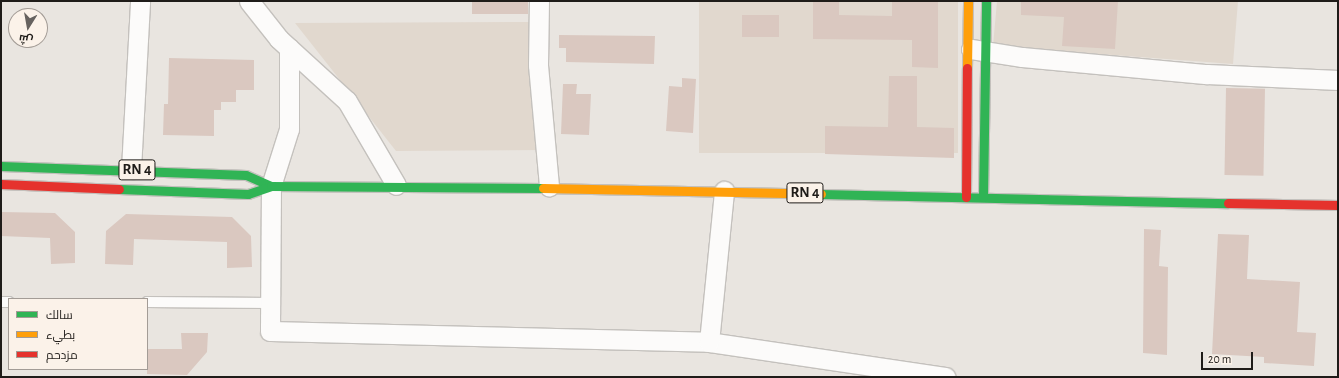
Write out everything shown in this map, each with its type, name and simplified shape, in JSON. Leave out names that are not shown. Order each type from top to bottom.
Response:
[{"type":"main road","points":[[968,1],[976,49],[983,197]]},
{"type":"main road","points":[[966,197],[976,49],[986,1]]},
{"type":"main road","name":"RN 4","points":[[1,166],[131,169],[246,175],[271,186]]},
{"type":"main road","name":"RN 4","points":[[1,184],[248,194],[271,186],[396,185],[549,187],[1338,205]]},
{"type":"street","points":[[131,169],[140,1]]},
{"type":"street","points":[[249,1],[289,48],[347,101],[396,185]]},
{"type":"street","points":[[539,1],[538,65],[549,187]]},
{"type":"street","points":[[289,48],[289,129],[271,186],[270,331],[709,342],[945,377]]},
{"type":"street","points":[[976,49],[1207,74],[1338,80]]},
{"type":"street","points":[[709,342],[724,191]]},
{"type":"lane","points":[[148,302],[270,302]]},
{"type":"shaded area","points":[[699,1],[958,1],[958,153],[699,153]]},
{"type":"shaded area","points":[[997,1],[1238,1],[1233,64],[993,46]]},
{"type":"shaded area","points":[[537,22],[545,150],[396,151],[295,23]]},
{"type":"building","points":[[472,1],[528,1],[528,14],[472,14]]},
{"type":"building","points":[[813,1],[839,1],[839,15],[892,16],[892,1],[938,1],[938,68],[912,67],[912,40],[813,39]]},
{"type":"building","points":[[1021,1],[1118,1],[1115,49],[1062,46],[1064,17],[1021,15]]},
{"type":"building","points":[[742,15],[779,15],[779,37],[742,37]]},
{"type":"building","points":[[559,35],[655,36],[654,64],[566,62],[566,48],[559,48]]},
{"type":"building","points":[[169,58],[254,60],[254,90],[236,90],[236,102],[221,102],[221,110],[214,110],[214,136],[163,135],[164,104],[168,104]]},
{"type":"building","points":[[889,76],[917,76],[917,127],[954,128],[954,158],[825,154],[825,126],[888,127]]},
{"type":"building","points":[[682,78],[696,79],[693,133],[666,131],[669,86],[682,87]]},
{"type":"building","points":[[563,84],[577,84],[576,94],[591,94],[589,135],[561,134]]},
{"type":"building","points":[[1226,88],[1265,89],[1263,176],[1224,175]]},
{"type":"building","points":[[1,212],[55,213],[75,232],[75,263],[51,264],[50,238],[1,236]]},
{"type":"building","points":[[126,214],[232,217],[251,236],[252,267],[227,268],[227,242],[134,239],[133,265],[105,264],[106,231]]},
{"type":"building","points":[[1144,229],[1161,230],[1159,266],[1168,267],[1167,355],[1143,353]]},
{"type":"building","points":[[1218,234],[1249,235],[1247,279],[1300,282],[1297,332],[1316,333],[1314,366],[1264,363],[1264,357],[1212,354]]},
{"type":"building","points":[[181,333],[208,333],[207,352],[187,375],[147,374],[148,349],[182,349]]},
{"type":"traffic: fast","points":[[983,197],[986,1]]},
{"type":"traffic: fast","points":[[1,166],[246,175],[271,186]]},
{"type":"traffic: fast","points":[[119,189],[248,194],[271,186],[543,188]]},
{"type":"traffic: fast","points":[[821,194],[1228,203]]},
{"type":"traffic: slow","points":[[967,68],[968,1]]},
{"type":"traffic: slow","points":[[543,188],[821,194]]},
{"type":"traffic: jam","points":[[966,197],[967,68]]},
{"type":"traffic: jam","points":[[1,184],[119,189]]},
{"type":"traffic: jam","points":[[1228,203],[1338,205]]}]
